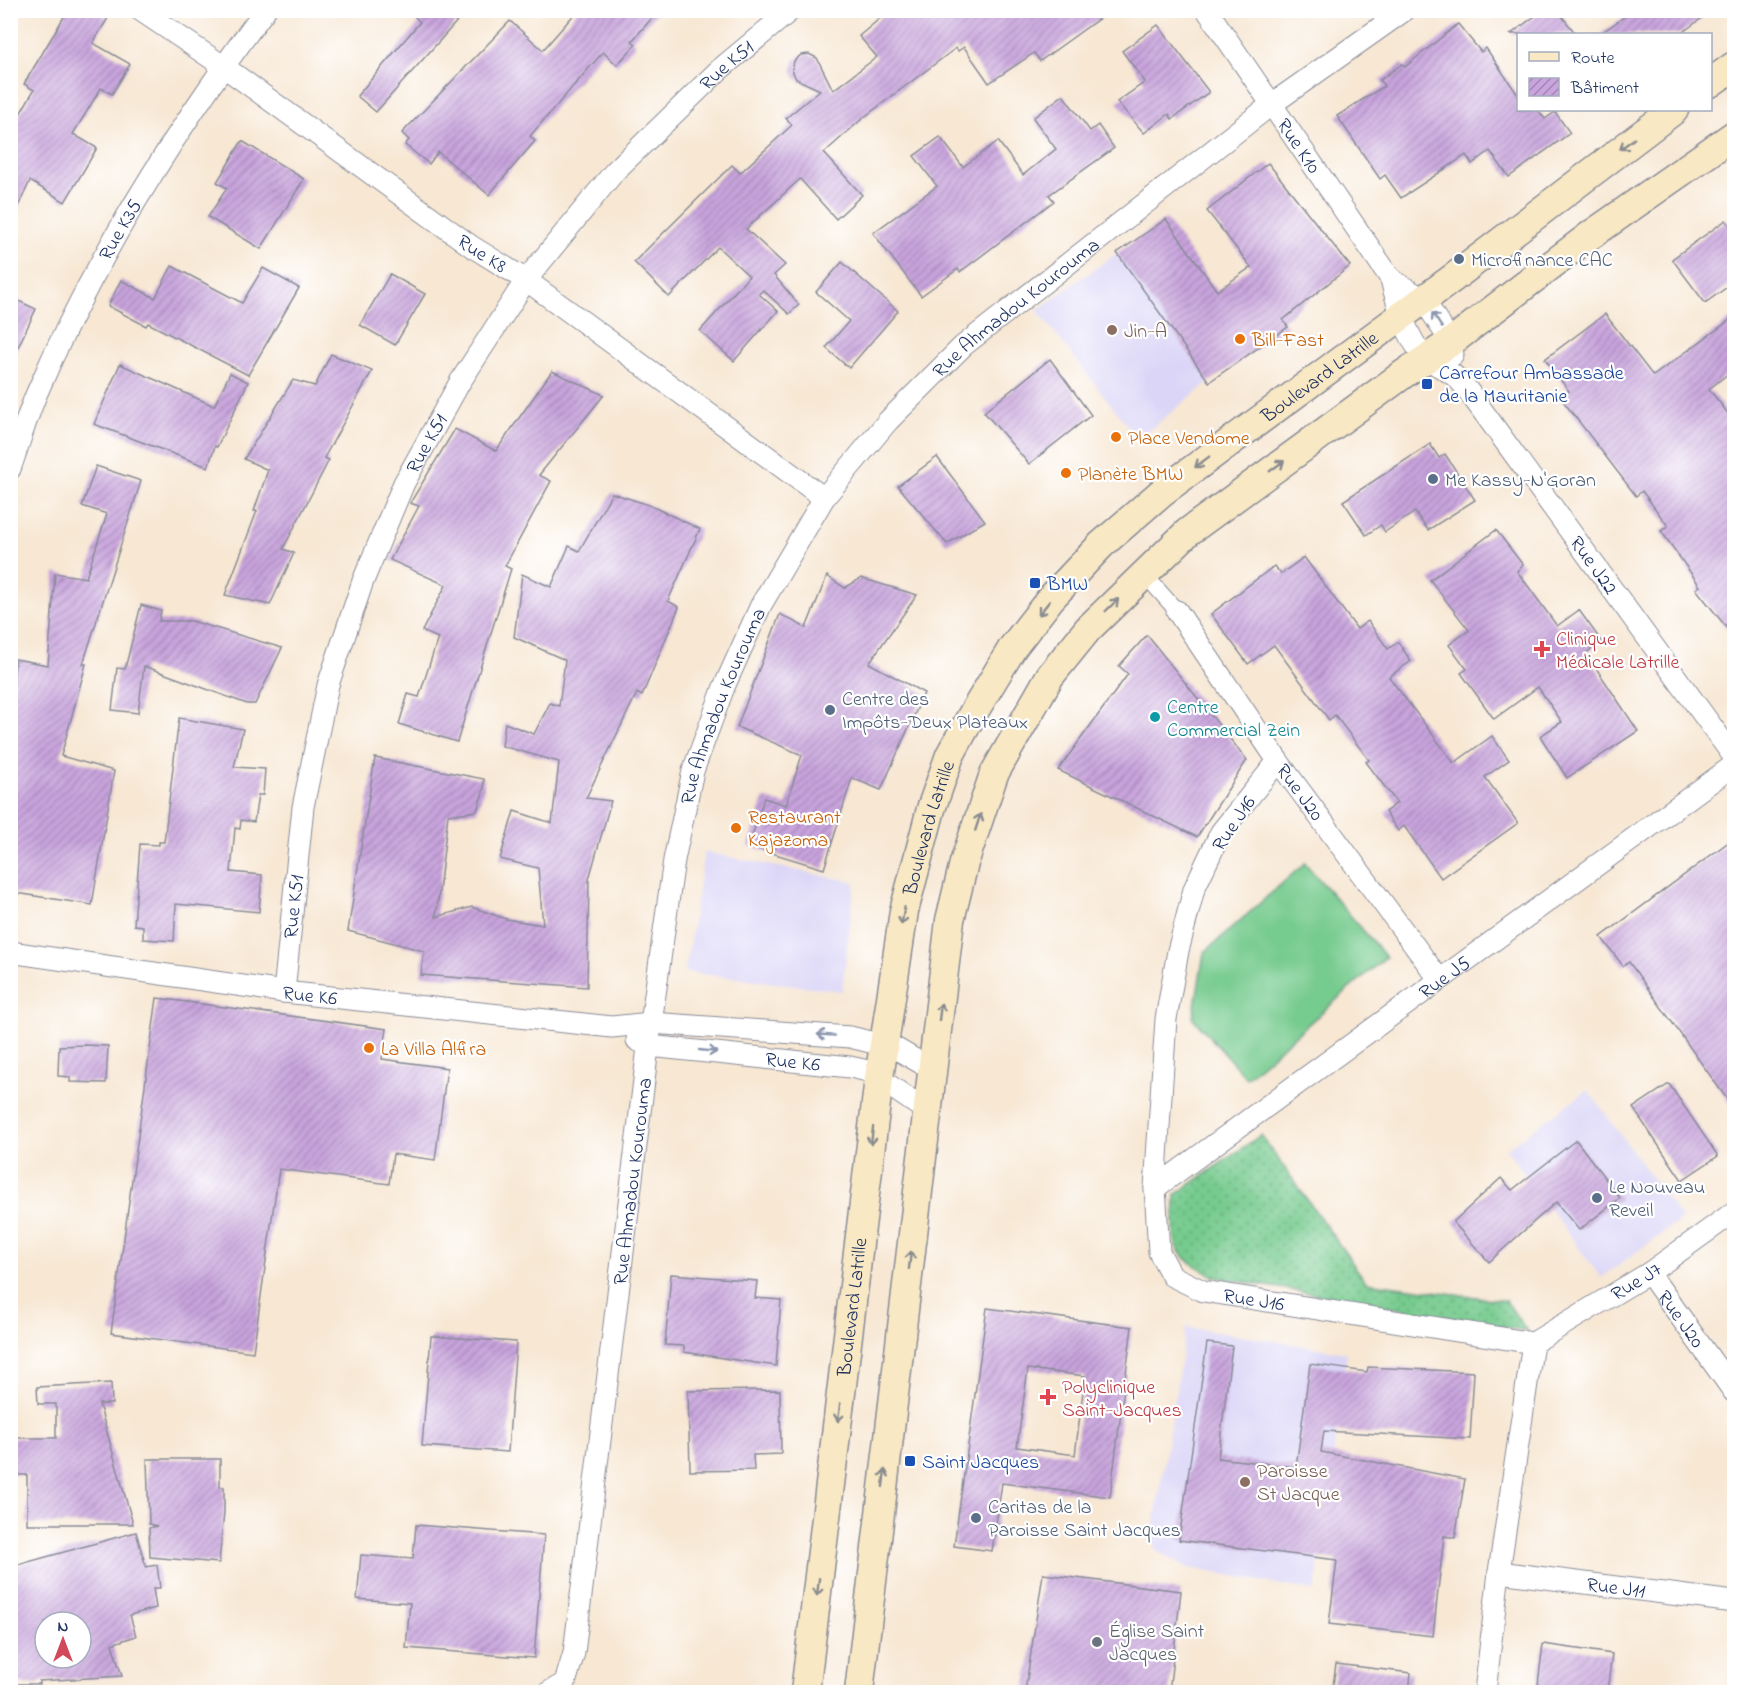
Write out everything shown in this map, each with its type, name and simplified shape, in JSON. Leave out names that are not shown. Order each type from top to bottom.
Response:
[{"type":"main road","points":[[1712,82],[1734,66]]},
{"type":"main road","name":"Boulevard Latrille","points":[[805,1692],[879,1078],[904,911],[931,809],[950,754],[1013,647],[1051,598],[1101,545],[1162,492],[1673,111]]},
{"type":"main road","points":[[859,1692],[950,920],[964,863],[994,774],[1050,676],[1088,629],[1188,531],[1451,342],[1588,237],[1734,135]]},
{"type":"street","name":"Rue K8","points":[[140,10],[223,66],[471,246],[526,280],[824,498]]},
{"type":"street","name":"Rue K35","points":[[10,469],[36,396],[85,294],[142,192],[223,66],[265,10]]},
{"type":"street","name":"Rue K51","points":[[284,992],[303,807],[328,685],[363,580],[404,483],[460,382],[526,280],[615,171],[719,70],[791,10]]},
{"type":"street","name":"Rue K10","points":[[1207,10],[1391,279]]},
{"type":"street","name":"Rue Ahmadou Kourouma","points":[[557,1688],[574,1653],[651,1023],[674,860],[693,771],[724,687],[761,605],[824,498],[888,422],[963,346],[1272,104],[1405,10]]},
{"type":"street","name":"Rue J22","points":[[1391,279],[1423,299],[1451,342],[1455,374]]},
{"type":"street","name":"Rue J22","points":[[1391,279],[1399,315],[1426,358],[1455,374],[1734,757]]},
{"type":"street","name":"Rue J20","points":[[1144,574],[1177,611],[1278,761],[1439,979]]},
{"type":"street","name":"Rue J16","points":[[1278,761],[1221,832],[1194,889],[1178,951],[1166,1019],[1155,1188],[1160,1252],[1172,1276],[1203,1291],[1533,1343]]},
{"type":"street","name":"Rue J5","points":[[1155,1188],[1734,765]]},
{"type":"street","name":"Rue K6","points":[[10,952],[284,992],[612,1028],[651,1023],[850,1037],[884,1044],[914,1057],[933,1070]]},
{"type":"street","name":"Rue K6","points":[[612,1028],[650,1046],[850,1066],[868,1071],[928,1112]]},
{"type":"street","name":"Rue J7","points":[[1533,1343],[1649,1273],[1734,1212]]},
{"type":"street","name":"Rue J20","points":[[1649,1273],[1734,1392]]},
{"type":"street","points":[[1485,1692],[1499,1572],[1533,1343]]},
{"type":"street","name":"Rue J11","points":[[1499,1572],[1734,1602]]},
{"type":"shaded area","name":"Jin-A","points":[[1117,253],[1209,382],[1138,439],[1037,310]]},
{"type":"shaded area","points":[[704,852],[855,882],[842,991],[685,972]]},
{"type":"shaded area","points":[[1588,1090],[1682,1219],[1601,1278],[1506,1149]]},
{"type":"shaded area","name":"Paroisse St Jacque","points":[[1186,1327],[1347,1353],[1315,1591],[1189,1568],[1156,1551],[1152,1538]]},
{"type":"green space","points":[[1305,863],[1386,957],[1246,1078],[1193,1018],[1204,953]]},
{"type":"green space","points":[[1261,1135],[1366,1282],[1506,1301],[1527,1331],[1215,1277],[1188,1260],[1176,1246],[1174,1237],[1175,1195]]},
{"type":"building","points":[[68,10],[94,10],[108,18],[93,43],[130,64],[112,94],[101,88],[73,134],[97,148],[65,202],[30,181],[10,224],[10,131],[34,90],[24,84]]},
{"type":"building","points":[[408,10],[467,10],[376,112],[357,96],[420,22]]},
{"type":"building","points":[[578,10],[659,10],[632,41],[636,44],[617,65],[603,52],[530,136],[535,141],[489,195],[438,152],[429,164],[405,145],[409,140],[402,133],[510,21],[543,50]]},
{"type":"building","points":[[890,10],[1111,10],[1040,61],[1034,53],[989,83],[964,47],[958,51],[956,48],[863,118],[824,153],[862,195],[836,219],[800,179],[746,229],[785,265],[774,275],[799,305],[789,314],[763,290],[759,294],[778,311],[734,361],[700,331],[749,276],[718,247],[669,297],[634,262],[732,165],[740,173],[792,125],[786,118],[820,90],[796,79],[792,70],[794,61],[801,55],[809,54],[817,58],[833,90],[877,57],[859,36]]},
{"type":"building","points":[[1543,10],[1557,10],[1575,33],[1517,33],[1511,34]]},
{"type":"building","points":[[1634,10],[1713,10],[1681,33],[1601,33]]},
{"type":"building","points":[[1458,24],[1481,52],[1486,48],[1517,94],[1517,111],[1539,111],[1545,119],[1555,112],[1570,133],[1509,177],[1490,151],[1472,164],[1466,155],[1401,198],[1385,175],[1380,179],[1337,116],[1384,86],[1380,80],[1402,64],[1405,67]]},
{"type":"building","points":[[1158,25],[1209,92],[1172,119],[1169,114],[1144,133],[1117,102],[1145,82],[1122,51]]},
{"type":"building","points":[[1063,95],[1090,131],[1098,125],[1114,148],[1049,195],[1054,201],[960,272],[958,269],[921,296],[873,233],[937,186],[914,156],[940,137],[963,167],[998,141],[1023,175],[1056,149],[1033,118]]},
{"type":"building","points":[[242,141],[304,179],[261,249],[208,217],[227,188],[217,182]]},
{"type":"building","points":[[1268,163],[1350,266],[1283,320],[1288,327],[1209,382],[1117,253],[1166,219],[1217,291],[1251,267],[1207,211]]},
{"type":"building","points":[[1726,220],[1734,231],[1734,282],[1705,303],[1672,259]]},
{"type":"building","points":[[842,262],[898,311],[849,368],[826,348],[849,321],[816,292]]},
{"type":"building","points":[[172,266],[242,303],[263,268],[299,288],[248,375],[148,323],[146,326],[108,306],[121,280],[155,298]]},
{"type":"building","points":[[390,274],[425,294],[395,345],[360,325]]},
{"type":"building","points":[[10,297],[36,309],[10,364]]},
{"type":"building","points":[[1605,314],[1653,376],[1734,317],[1734,369],[1709,389],[1734,421],[1734,637],[1696,589],[1700,586],[1661,531],[1668,526],[1642,491],[1636,496],[1560,397],[1569,391],[1545,359]]},
{"type":"building","points":[[331,354],[372,371],[324,458],[329,460],[283,549],[294,553],[270,605],[225,595],[257,511],[254,511],[268,470],[244,459],[293,380],[315,386]]},
{"type":"building","points":[[1050,359],[1091,415],[1029,464],[984,412]]},
{"type":"building","points":[[120,364],[214,406],[230,373],[248,382],[217,447],[215,446],[208,467],[94,424]]},
{"type":"building","points":[[552,371],[604,395],[539,475],[551,481],[505,566],[511,569],[457,742],[399,724],[408,694],[419,697],[438,638],[422,631],[446,585],[390,560],[419,506],[410,503],[455,429],[496,451]]},
{"type":"building","points":[[1430,444],[1439,458],[1445,454],[1475,500],[1428,530],[1415,512],[1385,532],[1381,525],[1366,535],[1343,501]]},
{"type":"building","points":[[937,457],[985,521],[947,544],[898,486]]},
{"type":"building","points":[[96,466],[141,481],[83,664],[86,664],[61,756],[114,771],[92,905],[10,892],[10,751],[15,659],[48,665],[55,573],[86,578],[107,514],[82,506]]},
{"type":"building","points":[[612,493],[649,505],[700,529],[668,601],[679,607],[642,696],[637,693],[586,798],[611,801],[589,879],[587,987],[421,975],[424,951],[348,931],[375,758],[484,779],[484,789],[477,811],[448,815],[436,917],[472,907],[506,919],[543,925],[538,868],[500,859],[514,811],[552,823],[559,762],[502,746],[505,723],[534,734],[550,703],[559,706],[565,660],[514,637],[522,574],[551,587],[569,546],[579,551]]},
{"type":"building","points":[[1496,530],[1523,565],[1517,571],[1557,626],[1579,610],[1602,642],[1586,653],[1638,731],[1567,778],[1540,736],[1562,722],[1538,687],[1494,719],[1461,673],[1467,669],[1449,645],[1469,630],[1430,580]]},
{"type":"building","points":[[1304,557],[1357,629],[1368,621],[1388,649],[1398,642],[1411,661],[1389,677],[1454,763],[1492,736],[1509,760],[1485,777],[1518,823],[1441,878],[1404,826],[1398,831],[1385,812],[1397,803],[1366,762],[1369,760],[1335,715],[1329,720],[1274,645],[1248,664],[1211,614],[1274,566],[1281,574]]},
{"type":"building","points":[[827,576],[845,588],[861,578],[917,595],[869,663],[924,693],[881,790],[852,778],[824,869],[749,846],[764,798],[786,805],[802,755],[737,727],[780,614],[806,628]]},
{"type":"building","points":[[141,605],[161,611],[159,621],[192,621],[282,648],[255,704],[247,704],[144,666],[138,713],[112,710],[117,668],[125,669]]},
{"type":"building","name":"Centre Commercial Zein","points":[[1147,635],[1247,760],[1197,837],[1058,770],[1128,674],[1119,666]]},
{"type":"building","points":[[179,718],[243,729],[234,767],[265,769],[263,795],[258,795],[254,822],[241,820],[240,829],[235,828],[231,872],[262,875],[259,912],[176,904],[174,941],[143,939],[143,926],[134,925],[140,844],[159,845],[159,842],[164,842]]},
{"type":"building","points":[[1734,838],[1734,1109],[1629,962],[1623,966],[1601,937]]},
{"type":"building","points":[[157,998],[387,1029],[382,1059],[447,1068],[435,1160],[393,1154],[389,1184],[279,1169],[253,1352],[111,1333]]},
{"type":"building","points":[[59,1046],[108,1046],[106,1083],[70,1082],[70,1077],[58,1076]]},
{"type":"building","points":[[1669,1084],[1718,1156],[1682,1180],[1633,1108]]},
{"type":"building","points":[[1576,1140],[1620,1198],[1579,1230],[1556,1202],[1489,1262],[1453,1222],[1501,1178],[1512,1190]]},
{"type":"building","points":[[671,1274],[757,1281],[755,1298],[781,1300],[776,1366],[684,1352],[684,1346],[665,1345]]},
{"type":"building","points":[[987,1308],[1132,1327],[1110,1497],[1002,1483],[992,1551],[954,1546]],"holes":[[[1028,1369],[1085,1376],[1075,1455],[1017,1447]]]},
{"type":"building","points":[[431,1336],[516,1342],[508,1452],[422,1446]]},
{"type":"building","points":[[1207,1343],[1232,1346],[1218,1458],[1296,1467],[1310,1364],[1367,1372],[1368,1367],[1474,1372],[1470,1439],[1324,1431],[1321,1452],[1465,1479],[1455,1538],[1444,1536],[1433,1636],[1329,1624],[1337,1560],[1179,1540]]},
{"type":"building","points":[[111,1383],[112,1404],[99,1404],[133,1524],[27,1524],[27,1475],[12,1475],[12,1438],[56,1438],[56,1404],[38,1404],[37,1387]]},
{"type":"building","points":[[780,1390],[781,1454],[753,1455],[754,1470],[690,1471],[688,1391]]},
{"type":"building","points":[[147,1459],[220,1459],[220,1487],[224,1487],[224,1512],[219,1563],[150,1557],[149,1528],[157,1526],[149,1524]]},
{"type":"building","points":[[416,1525],[544,1535],[534,1658],[406,1648],[410,1603],[357,1599],[361,1555],[413,1559]]},
{"type":"building","points":[[136,1532],[146,1567],[157,1565],[160,1588],[153,1588],[156,1608],[130,1615],[136,1636],[112,1644],[122,1676],[39,1681],[39,1684],[10,1684],[10,1567]]},
{"type":"building","points":[[1043,1574],[1181,1591],[1169,1692],[1025,1692]]},
{"type":"building","points":[[1543,1644],[1612,1654],[1607,1692],[1537,1692]]},
{"type":"building","points":[[1336,1664],[1411,1673],[1409,1692],[1332,1692]]},
{"type":"place","name":"Microfinance CAC","points":[[1459,259]]},
{"type":"place","name":"Jin-A","points":[[1112,330]]},
{"type":"place","name":"Bill-Fast","points":[[1240,339]]},
{"type":"place","name":"Carrefour Ambassade de la Mauritanie","points":[[1427,384]]},
{"type":"place","name":"Place Vendome","points":[[1116,437]]},
{"type":"place","name":"Planète BMW","points":[[1066,473]]},
{"type":"place","name":"Me Kassy-N'Goran","points":[[1433,479]]},
{"type":"place","name":"BMW","points":[[1035,583]]},
{"type":"place","name":"Clinique Médicale Latrille","points":[[1542,649]]},
{"type":"place","name":"Centre des Impôts-Deux Plateaux","points":[[830,710]]},
{"type":"place","name":"Centre Commercial Zein","points":[[1155,717]]},
{"type":"place","name":"Restaurant Kajazoma","points":[[736,828]]},
{"type":"place","name":"La Villa Alfira","points":[[369,1048]]},
{"type":"place","name":"Le Nouveau Reveil","points":[[1597,1198]]},
{"type":"place","name":"Polyclinique Saint-Jacques","points":[[1048,1397]]},
{"type":"place","name":"Saint Jacques","points":[[910,1461]]},
{"type":"place","name":"Paroisse St Jacque","points":[[1245,1482]]},
{"type":"place","name":"Caritas de la Paroisse Saint Jacques","points":[[976,1518]]},
{"type":"place","name":"Église Saint Jacques","points":[[1097,1642]]}]
